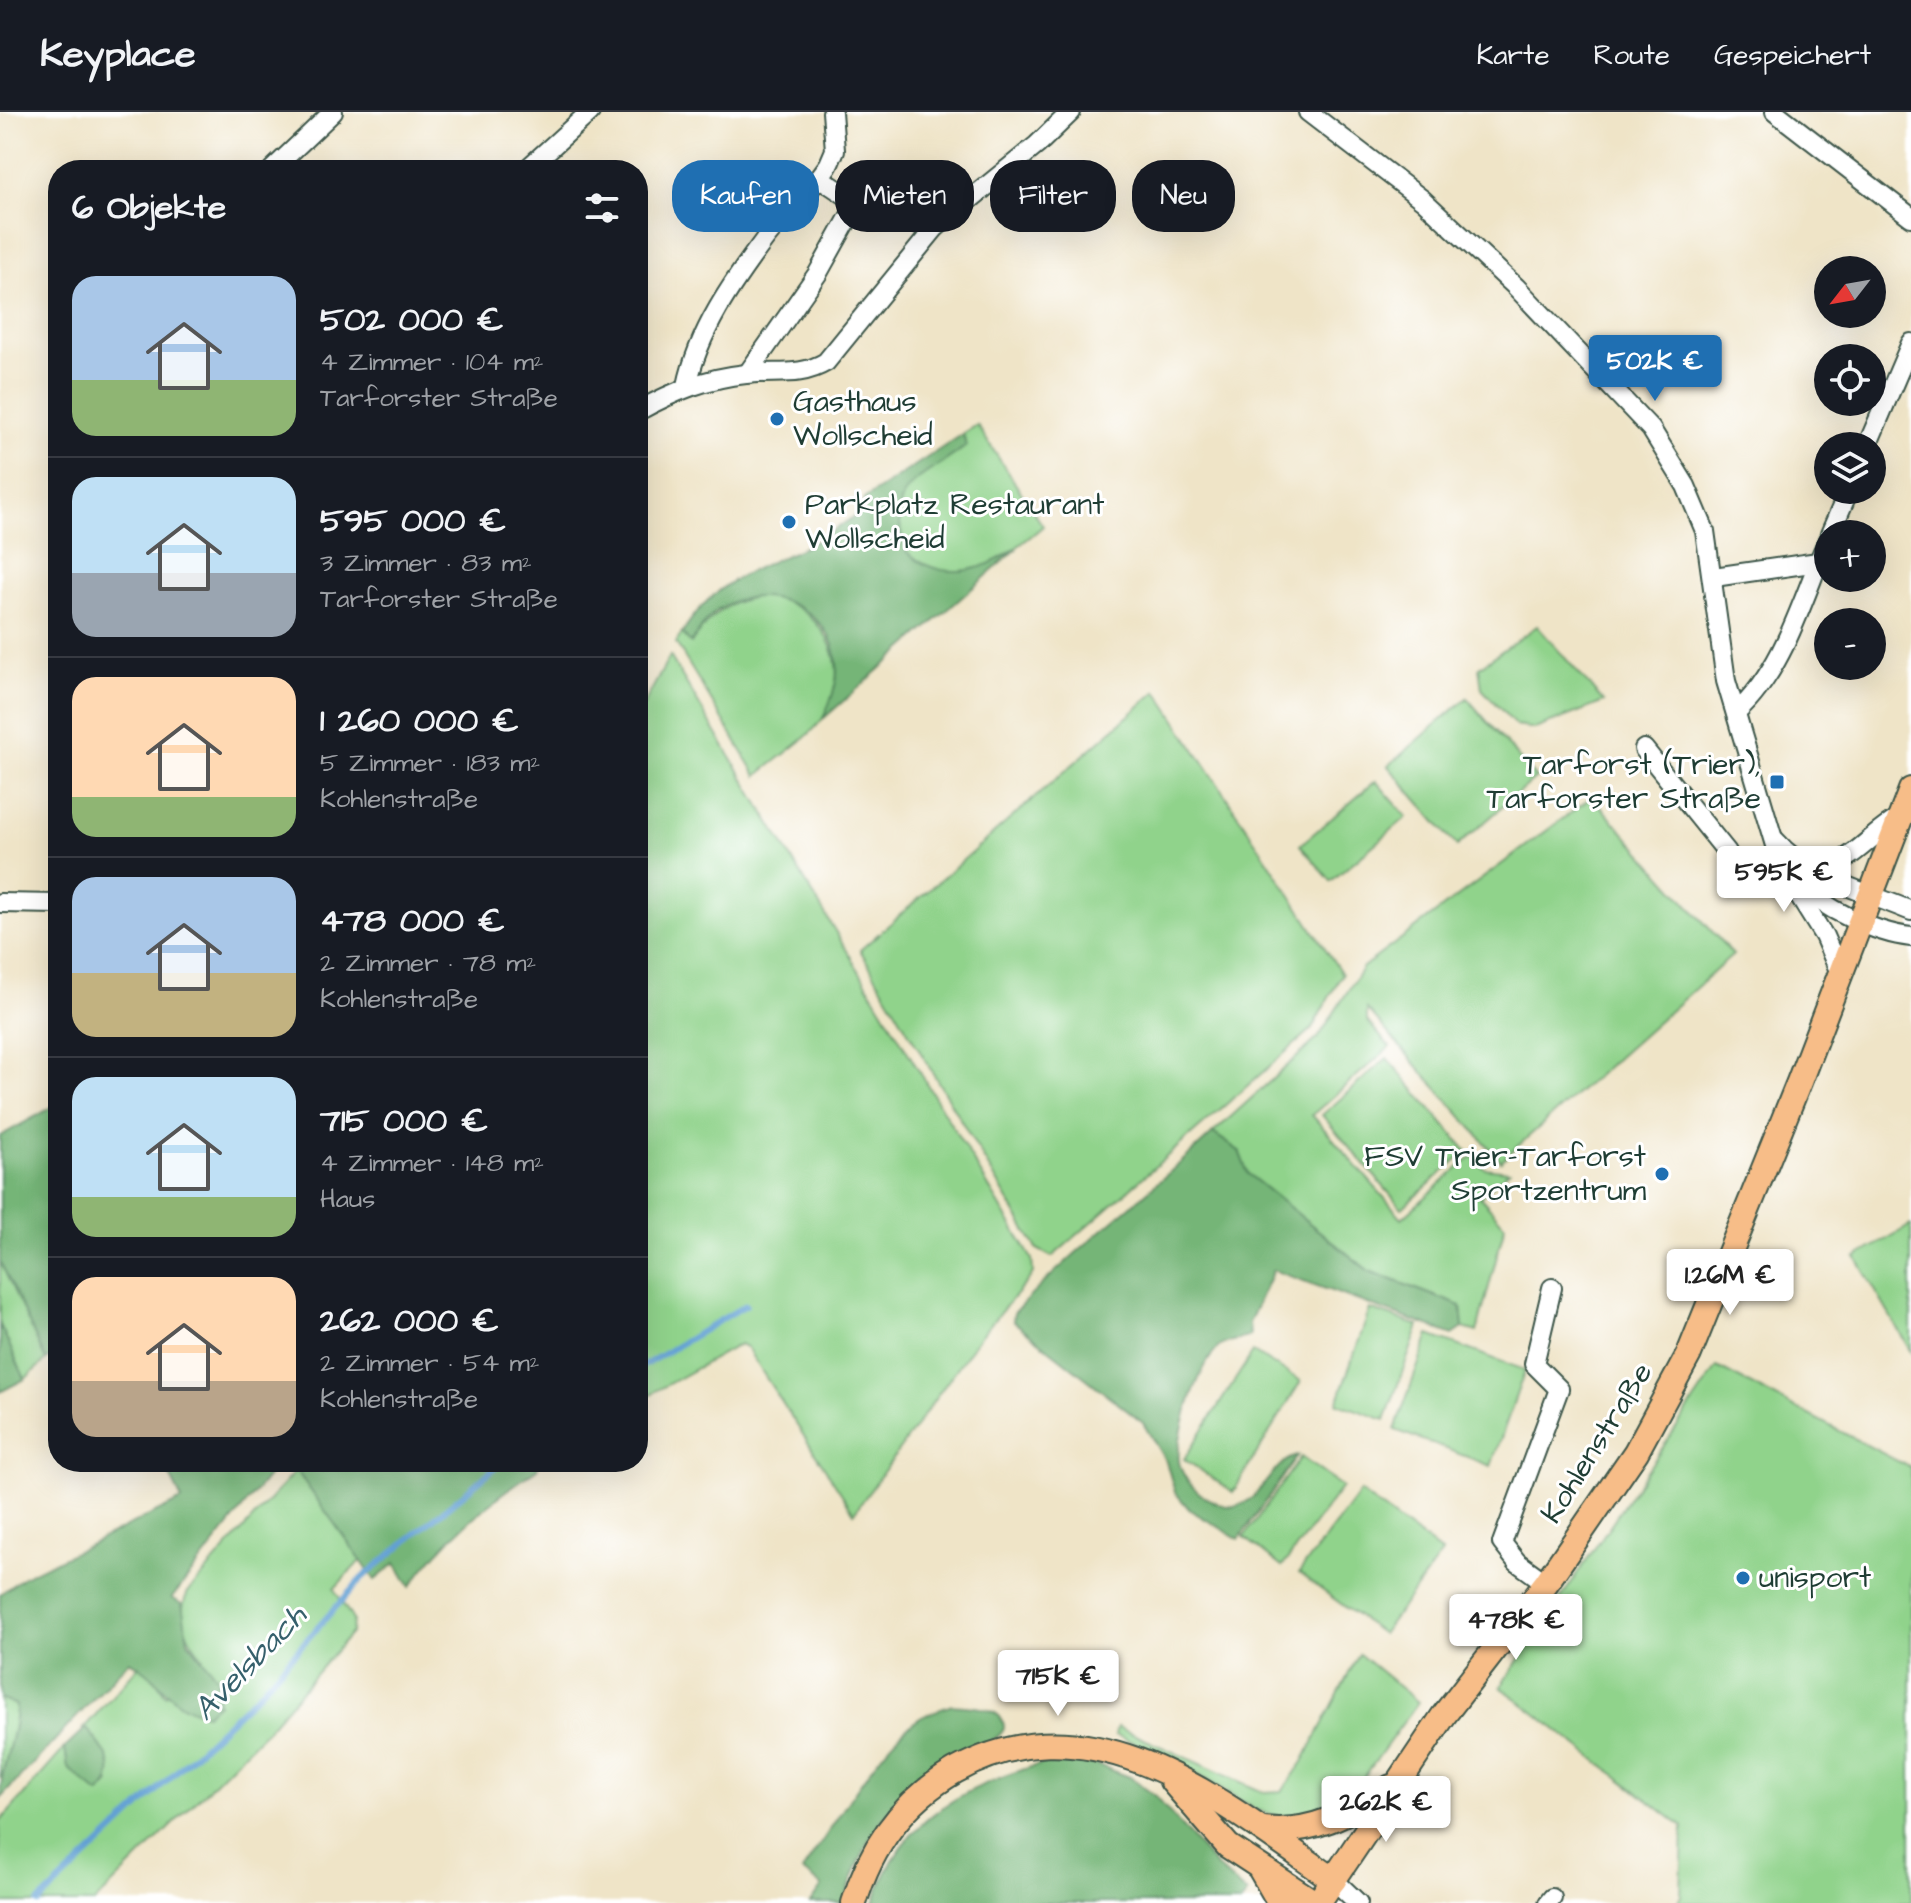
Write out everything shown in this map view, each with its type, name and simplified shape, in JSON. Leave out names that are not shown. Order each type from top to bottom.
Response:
[{"type":"main road","name":"Kohlenstraße","points":[[1316,1903],[1444,1715],[1546,1583],[1636,1452],[1689,1354],[1911,790]]},
{"type":"main road","points":[[854,1903],[875,1851],[895,1821],[937,1782],[976,1760],[1032,1744],[1071,1743],[1109,1750],[1204,1791],[1334,1880]]},
{"type":"main road","points":[[1165,1774],[1222,1840],[1316,1903]]},
{"type":"main road","points":[[1263,1829],[1294,1830],[1321,1824],[1357,1808],[1400,1782]]},
{"type":"main road","points":[[1255,1862],[1280,1903]]},
{"type":"street","points":[[283,160],[333,112]]},
{"type":"street","points":[[537,160],[590,112]]},
{"type":"street","points":[[678,390],[719,308],[766,239],[820,178],[835,150],[832,112]]},
{"type":"street","points":[[974,196],[1037,145],[1071,112]]},
{"type":"street","points":[[1308,112],[1435,211],[1516,287],[1651,429],[1686,486],[1705,531],[1714,577],[1726,681],[1782,869],[1824,936],[1840,973]]},
{"type":"street","points":[[1775,112],[1911,217]]},
{"type":"street","points":[[820,178],[835,188]]},
{"type":"street","points":[[748,373],[818,273],[841,232]]},
{"type":"street","points":[[648,406],[678,390],[748,373],[802,372],[826,362],[844,344],[932,232]]},
{"type":"street","points":[[1873,432],[1911,343]]},
{"type":"street","points":[[1714,577],[1814,563]]},
{"type":"street","points":[[1736,713],[1758,693],[1771,670],[1814,571]]},
{"type":"street","points":[[1644,749],[1727,852]]},
{"type":"street","points":[[1816,870],[1849,858],[1880,828],[1901,817]]},
{"type":"street","points":[[1773,838],[1801,863],[1871,897],[1911,911]]},
{"type":"street","points":[[1782,869],[1814,898],[1895,935],[1911,937]]},
{"type":"street","points":[[0,903],[48,904]]},
{"type":"street","points":[[1546,1583],[1517,1562],[1502,1543],[1559,1389],[1534,1364],[1552,1288]]},
{"type":"street","points":[[1334,1880],[1358,1903]]},
{"type":"green space","points":[[977,425],[1043,526],[995,561],[961,572],[943,571],[925,565],[907,553],[898,510],[901,496],[920,476],[966,446],[963,434]]},
{"type":"green space","points":[[963,434],[966,446],[921,477],[903,497],[899,511],[907,552],[934,568],[962,571],[990,564],[1017,549],[823,719],[835,686],[837,665],[832,644],[822,626],[806,612],[788,602],[767,597],[746,598],[726,605],[709,618],[691,643],[682,633],[707,601],[734,580],[832,531],[861,512],[864,499]]},
{"type":"green space","points":[[760,596],[781,600],[800,609],[816,623],[828,639],[835,658],[837,678],[833,698],[817,726],[757,776],[676,643],[682,633],[691,643],[720,611]]},
{"type":"green space","points":[[1537,626],[1604,702],[1535,729],[1516,726],[1482,689],[1479,667]]},
{"type":"green space","points":[[670,656],[1032,1259],[1033,1273],[1027,1282],[980,1336],[854,1513],[746,1347],[740,1344],[648,1395],[648,697]]},
{"type":"green space","points":[[1157,691],[1342,974],[1311,1030],[1052,1257],[1037,1249],[860,950]]},
{"type":"green space","points":[[1467,698],[1536,778],[1457,846],[1388,766]]},
{"type":"green space","points":[[1376,781],[1407,817],[1331,881],[1300,845]]},
{"type":"green space","points":[[1592,797],[1733,955],[1501,1161],[1367,1009],[1367,1021],[1390,1047],[1312,1115],[1402,1218],[1472,1156],[1484,1168],[1509,1171],[1480,1197],[1505,1225],[1477,1332],[1463,1328],[1461,1306],[1369,1271],[1248,1174],[1239,1151],[1213,1133],[1318,1038],[1363,967]]},
{"type":"green space","points":[[1387,1058],[1467,1151],[1402,1208],[1322,1115]]},
{"type":"green space","points":[[48,1110],[46,1360],[0,1261],[0,1136]]},
{"type":"green space","points":[[1213,1133],[1239,1151],[1248,1174],[1369,1271],[1461,1306],[1463,1328],[1453,1335],[1273,1270],[1249,1323],[1250,1336],[1220,1346],[1204,1368],[1196,1384],[1180,1439],[1180,1466],[1187,1480],[1203,1495],[1229,1506],[1246,1502],[1280,1466],[1297,1456],[1239,1539],[1190,1510],[1175,1492],[1166,1462],[1143,1423],[1013,1321],[1014,1313],[1061,1266]]},
{"type":"green space","points":[[1911,1225],[1911,1352],[1856,1257]]},
{"type":"green space","points":[[0,1261],[46,1360],[25,1379],[0,1325]]},
{"type":"green space","points":[[1370,1309],[1419,1326],[1385,1420],[1337,1403]]},
{"type":"green space","points":[[0,1325],[25,1379],[0,1392]]},
{"type":"green space","points":[[1429,1335],[1525,1370],[1491,1466],[1395,1430]]},
{"type":"green space","points":[[1253,1352],[1301,1381],[1233,1492],[1184,1459]]},
{"type":"green space","name":"unisport","points":[[1717,1367],[1911,1468],[1911,1903],[1677,1903],[1681,1896],[1683,1827],[1501,1687]]},
{"type":"green space","points":[[1301,1457],[1342,1487],[1282,1567],[1244,1537]]},
{"type":"green space","points":[[168,1472],[271,1472],[172,1598],[182,1604],[188,1641],[217,1677],[218,1703],[206,1714],[193,1710],[173,1698],[149,1674],[129,1661],[0,1799],[16,1705],[0,1698],[0,1594],[25,1576],[182,1500]]},
{"type":"green space","points":[[294,1472],[297,1472],[361,1560],[334,1589],[353,1620],[352,1632],[267,1730],[94,1903],[0,1903],[0,1822],[65,1748],[68,1768],[98,1793],[110,1783],[87,1728],[82,1730],[139,1666],[147,1670],[166,1695],[203,1657],[185,1627],[183,1610],[188,1592]]},
{"type":"green space","points":[[297,1472],[533,1472],[484,1508],[453,1537],[410,1587],[396,1563],[375,1580]]},
{"type":"green space","points":[[1360,1492],[1442,1553],[1382,1634],[1299,1573]]},
{"type":"green space","points":[[1359,1654],[1418,1702],[1364,1777],[1345,1797],[1307,1816],[1284,1818],[1257,1810],[1165,1755],[1115,1735],[1117,1727],[1263,1792],[1282,1791],[1303,1762]]},
{"type":"green space","points":[[0,1698],[16,1705],[16,1732],[0,1778]]},
{"type":"green space","points":[[952,1705],[991,1711],[1002,1720],[1002,1733],[930,1774],[898,1801],[866,1847],[844,1903],[810,1903],[822,1886],[802,1871],[868,1772],[913,1723]]},
{"type":"green space","points":[[86,1728],[109,1760],[110,1777],[99,1794],[68,1768],[65,1748]]},
{"type":"green space","points":[[1057,1759],[1095,1764],[1130,1777],[1155,1796],[1215,1865],[1247,1894],[1241,1903],[874,1903],[887,1871],[903,1845],[944,1806],[997,1779]]},
{"type":"waterway","name":"Avelsbach","points":[[648,1363],[746,1305]]},
{"type":"waterway","name":"Avelsbach","points":[[38,1903],[258,1694],[362,1578],[490,1472]]},
{"type":"place","name":"Gasthaus Wollscheid","points":[[777,419]]},
{"type":"place","name":"Parkplatz Restaurant Wollscheid","points":[[789,522]]},
{"type":"place","name":"Tarforst (Trier), Tarforster Straße","points":[[1777,782]]},
{"type":"place","name":"FSV Trier-Tarforst Sportzentrum","points":[[1662,1174]]},
{"type":"place","name":"unisport","points":[[1743,1578]]}]
